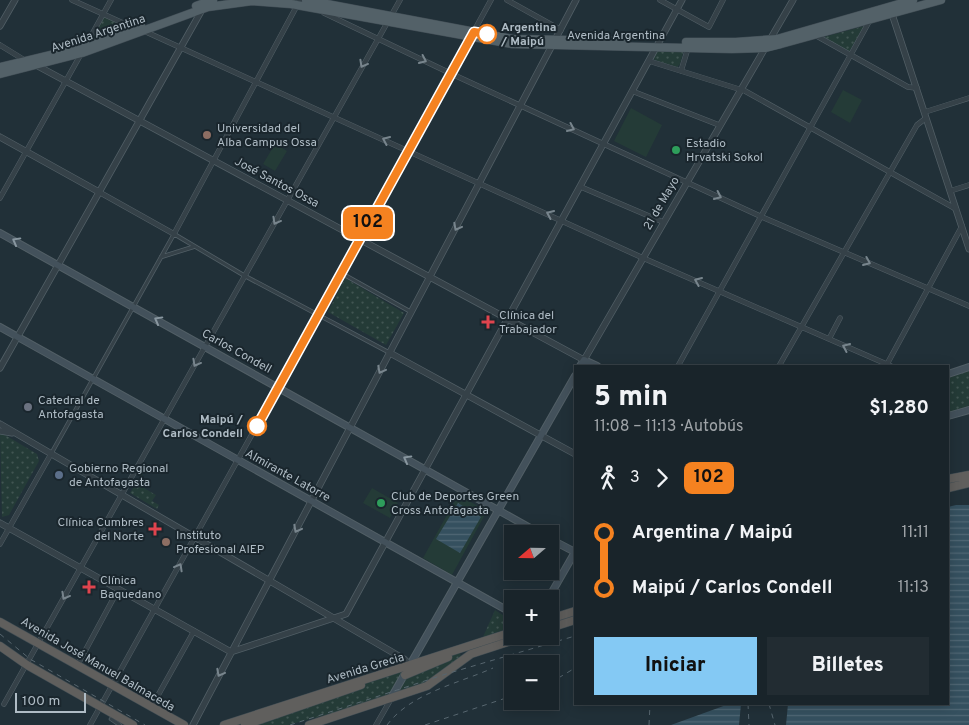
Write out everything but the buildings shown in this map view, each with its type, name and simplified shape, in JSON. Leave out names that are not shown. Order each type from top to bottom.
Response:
[{"type":"highway","points":[[949,479],[969,475]]},
{"type":"highway","points":[[949,488],[969,483]]},
{"type":"highway","points":[[559,616],[574,611]]},
{"type":"highway","points":[[559,625],[574,620]]},
{"type":"highway","name":"Avenida José Manuel Balmaceda","points":[[0,622],[184,725]]},
{"type":"highway","name":"Avenida Grecia","points":[[224,725],[504,635]]},
{"type":"highway","points":[[309,725],[427,686],[471,654],[504,643]]},
{"type":"highway","points":[[0,646],[27,665],[133,725]]},
{"type":"highway","points":[[404,675],[447,659],[449,653]]},
{"type":"highway","points":[[245,725],[360,686],[370,677]]},
{"type":"main road","name":"Avenida Argentina","points":[[0,74],[82,53],[208,3],[252,0],[299,3],[316,9],[389,19]]},
{"type":"main road","name":"Avenida Argentina","points":[[306,0],[512,44],[658,44],[769,40],[891,10],[941,0]]},
{"type":"main road","name":"Avenida Argentina","points":[[658,44],[688,47],[765,48],[870,20],[913,0]]},
{"type":"main road","name":"Avenida Argentina","points":[[0,67],[86,46],[139,30]]},
{"type":"main road","name":"Carlos Condell","points":[[0,232],[524,524]]},
{"type":"main road","name":"Almirante Latorre","points":[[0,327],[504,608]]},
{"type":"main road","name":"21 de Mayo","points":[[581,365],[584,360]]},
{"type":"main road","name":"José Santos Ossa","points":[[584,360],[594,365]]},
{"type":"main road","points":[[949,374],[969,367]]},
{"type":"main road","points":[[391,699],[574,378]]},
{"type":"main road","points":[[949,416],[969,410]]},
{"type":"main road","points":[[559,544],[574,551]]},
{"type":"main road","points":[[553,590],[574,554]]},
{"type":"street","points":[[0,26],[15,0]]},
{"type":"street","points":[[72,0],[563,220],[642,258],[720,290],[886,365]]},
{"type":"street","points":[[0,198],[111,0]]},
{"type":"street","points":[[4,704],[400,0]]},
{"type":"street","points":[[90,725],[491,0]]},
{"type":"street","points":[[507,0],[561,30]]},
{"type":"street","points":[[193,725],[576,0]]},
{"type":"street","points":[[660,0],[709,27],[723,0]]},
{"type":"street","points":[[0,523],[231,652],[346,614],[682,0]]},
{"type":"street","name":"21 de Mayo","points":[[584,360],[686,181],[793,0]]},
{"type":"street","points":[[0,368],[208,3]]},
{"type":"street","points":[[0,544],[174,234],[299,3]]},
{"type":"street","points":[[316,9],[450,74],[762,217],[969,306]]},
{"type":"street","points":[[891,10],[969,249]]},
{"type":"street","points":[[679,365],[870,20]]},
{"type":"street","points":[[815,35],[908,87],[917,88]]},
{"type":"street","points":[[725,36],[736,42]]},
{"type":"street","name":"José Santos Ossa","points":[[0,45],[584,360]]},
{"type":"street","points":[[681,70],[688,47]]},
{"type":"street","points":[[649,61],[740,89],[889,174],[956,209]]},
{"type":"street","points":[[632,91],[719,125]]},
{"type":"street","points":[[780,365],[917,125],[925,115],[969,98]]},
{"type":"street","points":[[0,137],[245,276],[319,314],[574,453]]},
{"type":"street","points":[[950,191],[969,185]]},
{"type":"street","points":[[581,187],[663,222]]},
{"type":"street","points":[[889,365],[962,226]]},
{"type":"street","points":[[161,257],[193,247]]},
{"type":"street","points":[[341,273],[412,312]]},
{"type":"street","points":[[829,339],[840,318]]},
{"type":"street","points":[[0,424],[195,538],[270,579],[404,659],[410,665]]},
{"type":"street","points":[[0,431],[16,434]]},
{"type":"street","points":[[78,664],[118,590]]},
{"type":"street","points":[[152,706],[194,631]]},
{"type":"street","points":[[376,725],[391,699]]},
{"type":"street","points":[[111,719],[120,725]]},
{"type":"green space","points":[[103,15],[135,29],[86,46]]},
{"type":"green space","points":[[864,26],[849,52],[824,37]]},
{"type":"green space","points":[[684,49],[680,64],[677,67],[655,60],[653,57],[657,50]]},
{"type":"green space","points":[[843,90],[862,100],[850,123],[831,112]]},
{"type":"green space","points":[[631,108],[662,125],[646,157],[614,141]]},
{"type":"green space","points":[[275,144],[287,151],[275,171],[263,164]]},
{"type":"green space","points":[[345,278],[404,313],[386,345],[328,312]]},
{"type":"green space","points":[[969,371],[969,406],[949,413],[949,378]]},
{"type":"green space","points":[[0,432],[37,454],[39,461],[9,515],[2,517]]},
{"type":"green space","points":[[148,463],[137,484],[156,495],[152,501],[159,505],[157,509],[130,493]]},
{"type":"green space","name":"Club de Deportes Green Cross Antofagasta","points":[[372,488],[398,503],[390,518],[363,503]]},
{"type":"green space","points":[[458,495],[487,511],[452,575],[423,558]]},
{"type":"green space","points":[[495,610],[504,616],[504,630],[483,637]]},
{"type":"green space","points":[[459,650],[461,657],[420,687],[386,699],[288,725],[236,725]]},
{"type":"water","points":[[458,503],[481,517],[460,553],[436,539]]},
{"type":"water","points":[[969,505],[969,725],[786,725],[788,705],[949,705],[949,507]]},
{"type":"water","points":[[726,705],[741,705],[739,725],[671,725]]},
{"type":"railway","points":[[0,634],[30,659],[145,725]]},
{"type":"railway","points":[[290,725],[446,674],[574,636]]},
{"type":"railway","points":[[387,725],[397,714],[422,697],[493,668]]},
{"type":"railway","points":[[559,678],[574,669]]},
{"type":"railway","points":[[425,725],[504,699]]},
{"type":"railway","points":[[649,725],[650,705]]},
{"type":"railway","points":[[748,705],[749,725]]},
{"type":"railway","points":[[769,705],[775,725]]},
{"type":"bus line","name":"102","points":[[257,426],[474,32],[487,34]]},
{"type":"place","name":"Argentina / Maipú","points":[[487,34]]},
{"type":"place","name":"Universidad del Alba Campus Ossa","points":[[207,135]]},
{"type":"place","name":"Estadio Hrvatski Sokol","points":[[676,150]]},
{"type":"place","name":"Clínica del Trabajador","points":[[488,322]]},
{"type":"place","name":"Catedral de Antofagasta","points":[[28,407]]},
{"type":"place","name":"Maipú / Carlos Condell","points":[[257,426]]},
{"type":"place","name":"Gobierno Regional de Antofagasta","points":[[59,475]]},
{"type":"place","name":"Club de Deportes Green Cross Antofagasta","points":[[381,503]]},
{"type":"place","name":"Clínica Cumbres del Norte","points":[[155,529]]},
{"type":"place","name":"Instituto Profesional AIEP","points":[[166,542]]},
{"type":"place","name":"Clínica Baquedano","points":[[89,587]]}]
